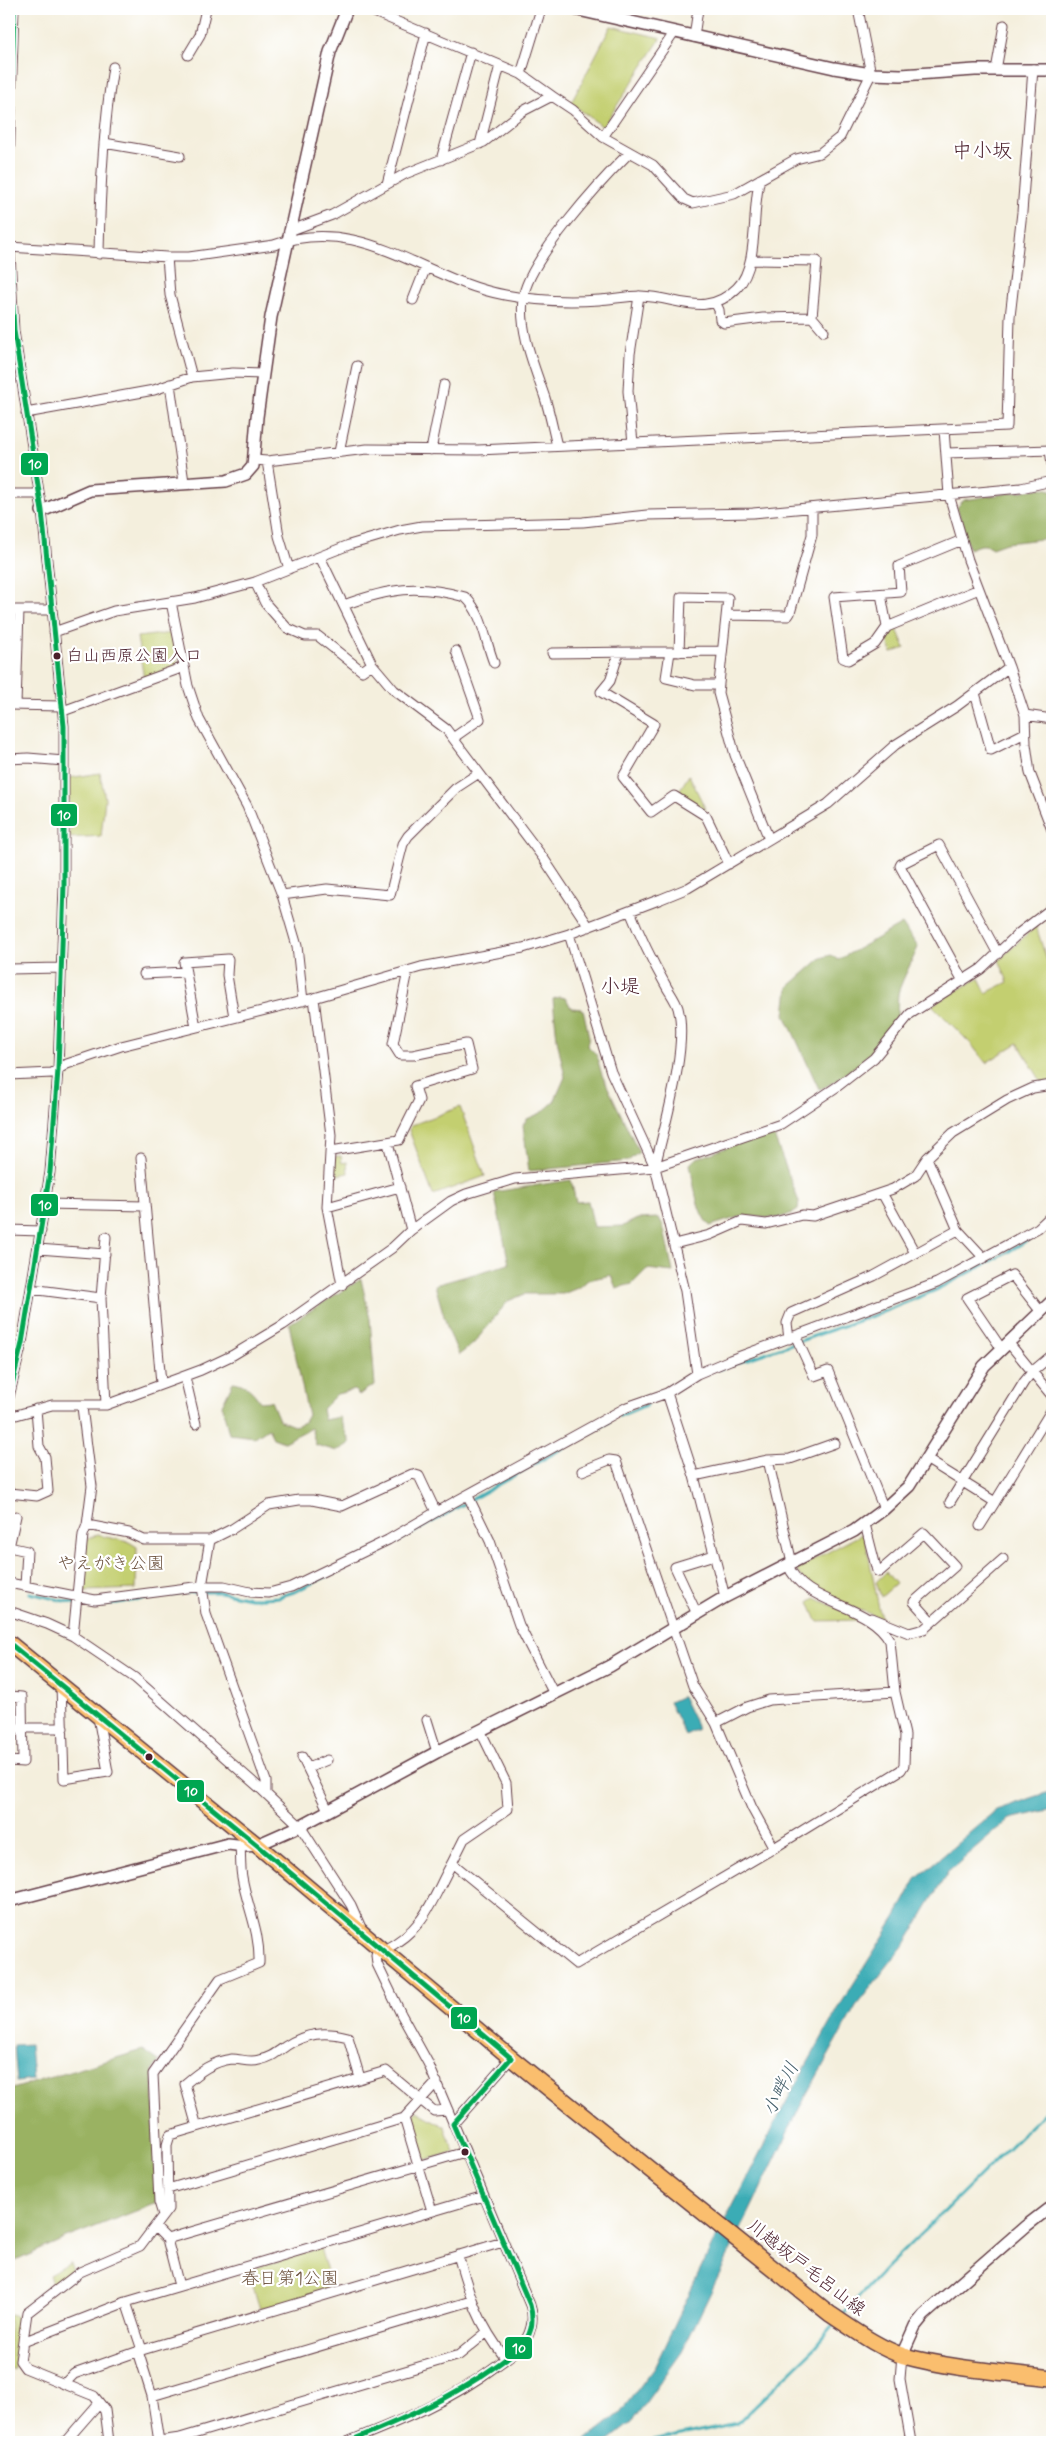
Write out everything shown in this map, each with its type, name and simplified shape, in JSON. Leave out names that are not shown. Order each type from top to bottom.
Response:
[{"type":"main road","name":"川越坂戸毛呂山線","points":[[9,1644],[257,1844],[511,2058],[830,2314],[869,2339],[902,2355],[974,2369],[1052,2378]]},
{"type":"street","points":[[9,167],[11,26],[14,9]]},
{"type":"street","points":[[188,55],[200,34],[206,9]]},
{"type":"street","points":[[42,512],[90,490],[184,482],[226,481],[237,478],[251,469],[254,460],[262,374],[271,317],[330,52],[347,9]]},
{"type":"street","points":[[367,9],[521,74],[573,110],[603,137],[653,165],[684,199],[693,203],[734,194],[796,159],[820,153],[840,137],[871,74],[858,9]]},
{"type":"street","points":[[521,74],[541,9]]},
{"type":"street","points":[[574,9],[674,33],[834,68],[871,74],[901,75],[996,70],[1052,70]]},
{"type":"street","points":[[694,37],[698,9]]},
{"type":"street","points":[[996,70],[1004,25]]},
{"type":"street","points":[[387,184],[426,33]]},
{"type":"street","points":[[603,137],[674,33]]},
{"type":"street","points":[[440,160],[471,52]]},
{"type":"street","points":[[480,144],[500,65]]},
{"type":"street","points":[[99,254],[100,193],[113,66]]},
{"type":"street","points":[[254,460],[266,462],[367,449],[431,450],[558,446],[740,436],[775,437],[1006,426],[1010,317],[1022,212],[1033,69]]},
{"type":"street","points":[[9,247],[99,254],[189,257],[264,247],[349,208],[387,184],[480,144],[523,111],[540,104],[552,96]]},
{"type":"street","points":[[104,143],[180,156]]},
{"type":"street","points":[[558,446],[525,330],[523,298],[532,277],[552,245],[590,192],[629,153]]},
{"type":"street","points":[[288,236],[350,239],[388,250],[471,288],[523,298],[562,302],[639,296],[670,299],[695,306],[716,304],[738,287],[751,260],[760,179]]},
{"type":"street","points":[[9,233],[13,352],[26,413],[42,512],[62,709],[64,761],[64,885],[58,1070],[46,1204],[22,1342],[9,1397]]},
{"type":"street","points":[[168,257],[170,295],[192,377]]},
{"type":"street","points":[[751,260],[817,261],[812,317],[824,330]]},
{"type":"street","points":[[413,300],[426,267]]},
{"type":"street","points":[[633,443],[628,391],[630,354],[639,296]]},
{"type":"street","points":[[716,304],[720,320],[724,323],[763,318],[812,317]]},
{"type":"street","points":[[339,452],[357,366]]},
{"type":"street","points":[[26,413],[154,390],[192,377],[233,373],[262,374]]},
{"type":"street","points":[[170,384],[184,482]]},
{"type":"street","points":[[431,450],[444,385]]},
{"type":"street","points":[[944,430],[949,495],[962,540],[1025,715],[1025,733],[1030,773],[1052,830]]},
{"type":"street","points":[[946,453],[1051,450],[1052,464]]},
{"type":"street","points":[[266,462],[279,536],[289,570]]},
{"type":"street","points":[[54,632],[114,611],[195,598],[255,582],[376,536],[422,526],[583,522],[647,515],[694,516],[812,508],[1021,488],[1052,481]]},
{"type":"street","points":[[9,494],[39,494]]},
{"type":"street","points":[[728,615],[788,616],[812,535],[812,508]]},
{"type":"street","points":[[962,540],[898,566],[902,592],[834,597],[843,658],[848,660],[875,644],[887,627],[979,589]]},
{"type":"street","points":[[320,558],[372,664],[394,690],[446,729],[570,896],[589,927]]},
{"type":"street","points":[[255,582],[265,603],[288,628],[305,636],[318,636],[362,671],[372,664]]},
{"type":"street","points":[[344,605],[376,593],[417,587],[465,596],[470,601],[482,626],[494,662]]},
{"type":"street","points":[[881,594],[887,627]]},
{"type":"street","points":[[719,685],[695,685],[666,678],[674,652],[681,597],[728,598],[728,615],[719,685],[720,703],[735,755],[769,839]]},
{"type":"street","points":[[171,602],[184,667],[199,719],[247,806],[282,895],[297,946],[303,1000]]},
{"type":"street","points":[[9,610],[51,610]]},
{"type":"street","points":[[18,610],[13,705],[62,709],[184,667]]},
{"type":"street","points":[[453,738],[480,719],[456,651]]},
{"type":"street","points":[[552,653],[722,651]]},
{"type":"street","points":[[619,652],[610,681],[601,692],[654,724],[623,777],[651,812],[674,796],[706,816],[729,864]]},
{"type":"street","points":[[9,1075],[52,1074],[66,1064],[121,1046],[314,998],[408,971],[523,948],[589,927],[688,888],[828,804],[895,746],[925,728],[1008,667]]},
{"type":"street","points":[[975,693],[991,750],[1025,733]]},
{"type":"street","points":[[1025,715],[1052,719]]},
{"type":"street","points":[[9,759],[28,758],[64,761]]},
{"type":"street","points":[[282,895],[327,889],[390,895],[403,844],[408,836],[456,788],[479,773]]},
{"type":"street","points":[[964,981],[917,898],[900,866],[901,864],[939,845],[998,954]]},
{"type":"street","points":[[9,1417],[52,1405],[82,1407],[106,1405],[161,1383],[185,1377],[234,1355],[342,1285],[392,1248],[411,1230],[451,1201],[466,1194],[515,1179],[655,1167],[761,1131],[800,1113],[874,1058],[910,1014],[964,981],[1052,908]]},
{"type":"street","points":[[630,911],[648,951],[675,1001],[680,1017],[681,1036],[655,1167]]},
{"type":"street","points":[[569,934],[611,1072],[655,1167],[685,1291],[697,1374]]},
{"type":"street","points":[[196,1027],[184,962],[228,959],[227,975],[234,1017]]},
{"type":"street","points":[[9,969],[61,968]]},
{"type":"street","points":[[331,1151],[399,1140],[419,1100],[415,1086],[472,1069],[466,1044],[400,1055],[393,1044],[408,971]]},
{"type":"street","points":[[144,974],[186,972]]},
{"type":"street","points":[[314,998],[331,1151],[327,1208],[342,1285]]},
{"type":"street","points":[[674,1244],[710,1235],[742,1220],[766,1224],[802,1215],[813,1216],[882,1193],[915,1176],[927,1158],[953,1133],[1007,1100],[1033,1088],[1052,1085]]},
{"type":"street","points":[[388,1143],[411,1230]]},
{"type":"street","points":[[141,1158],[161,1383]]},
{"type":"street","points":[[927,1158],[958,1230],[984,1258]]},
{"type":"street","points":[[327,1208],[400,1187]]},
{"type":"street","points":[[882,1193],[915,1253]]},
{"type":"street","points":[[46,1204],[145,1206]]},
{"type":"street","points":[[9,1583],[76,1602],[202,1586],[224,1586],[250,1592],[269,1593],[291,1588],[364,1553],[628,1407],[667,1393],[697,1374],[937,1283],[1038,1228],[1052,1215]]},
{"type":"street","points":[[9,1230],[41,1231]]},
{"type":"street","points":[[884,1510],[828,1371],[814,1376],[792,1338],[787,1323],[791,1313],[847,1288],[958,1230]]},
{"type":"street","points":[[106,1237],[101,1298],[106,1405]]},
{"type":"street","points":[[38,1249],[105,1254]]},
{"type":"street","points":[[1041,1312],[1012,1275],[967,1298],[1005,1345],[1033,1371],[1052,1396]]},
{"type":"street","points":[[31,1289],[101,1298]]},
{"type":"street","points":[[9,1901],[228,1844],[240,1846],[257,1844],[300,1826],[437,1752],[610,1666],[725,1598],[865,1524],[884,1510],[909,1486],[984,1366],[1052,1301]]},
{"type":"street","points":[[950,1502],[1033,1371],[1052,1355]]},
{"type":"street","points":[[185,1377],[196,1424]]},
{"type":"street","points":[[667,1393],[694,1476],[725,1598]]},
{"type":"street","points":[[73,1636],[83,1535],[87,1525],[92,1486],[82,1407]]},
{"type":"street","points":[[9,1493],[37,1496],[48,1491],[45,1457],[39,1446],[36,1409]]},
{"type":"street","points":[[980,1526],[1052,1409]]},
{"type":"street","points":[[694,1476],[768,1460],[790,1459],[835,1443]]},
{"type":"street","points":[[926,1459],[995,1502]]},
{"type":"street","points":[[582,1471],[609,1460],[616,1461],[675,1627],[693,1686],[716,1723],[752,1808],[774,1848]]},
{"type":"street","points":[[768,1460],[791,1575],[832,1602],[864,1616],[908,1633],[924,1629],[1003,1559]]},
{"type":"street","points":[[87,1525],[129,1533],[144,1540],[210,1540],[232,1529],[269,1505],[299,1500],[312,1500],[342,1506],[412,1474],[419,1476],[436,1512]]},
{"type":"street","points":[[468,1496],[490,1541],[519,1625],[554,1694]]},
{"type":"street","points":[[16,1516],[10,1547],[27,1551],[25,1586]]},
{"type":"street","points":[[865,1524],[877,1571],[879,1572],[924,1532],[955,1566],[914,1602],[932,1622]]},
{"type":"street","points":[[210,1540],[202,1586],[206,1614],[266,1781],[266,1794]]},
{"type":"street","points":[[697,1614],[675,1567],[714,1555]]},
{"type":"street","points":[[9,1611],[47,1624],[73,1636],[135,1678],[266,1794],[300,1826],[351,1904],[364,1934]]},
{"type":"street","points":[[452,1863],[576,1964],[774,1848],[903,1768],[905,1735],[894,1692],[890,1642],[886,1635],[864,1616]]},
{"type":"street","points":[[62,1686],[64,1779],[108,1772],[98,1717]]},
{"type":"street","points":[[716,1723],[769,1700],[894,1692]]},
{"type":"street","points":[[9,1696],[22,1697],[23,1729],[23,1762],[9,1762]]},
{"type":"street","points":[[427,1720],[437,1752]]},
{"type":"street","points":[[9,1728],[63,1728]]},
{"type":"street","points":[[347,2442],[413,2416],[461,2391],[520,2348],[532,2324],[532,2312],[437,2082],[377,1964],[376,1955],[382,1948],[409,1935],[427,1913],[464,1839],[508,1809],[506,1783],[480,1730]]},
{"type":"street","points":[[302,1757],[328,1810]]},
{"type":"street","points":[[308,1768],[327,1760]]},
{"type":"street","points":[[163,2215],[159,2202],[153,2074],[220,1979],[259,1963],[259,1948],[252,1909],[242,1878],[240,1846]]},
{"type":"street","points":[[197,2127],[185,2084],[214,2064],[233,2059],[257,2061],[276,2055],[300,2038],[314,2034],[334,2033],[348,2037],[360,2078]]},
{"type":"street","points":[[453,2124],[511,2058]]},
{"type":"street","points":[[109,2442],[105,2410],[94,2396],[25,2368],[20,2361],[27,2313],[80,2272],[140,2246],[168,2209],[167,2145],[170,2135],[386,2071],[420,2101],[438,2112],[448,2110]]},
{"type":"street","points":[[168,2189],[404,2118],[437,2082]]},
{"type":"street","points":[[404,2118],[432,2211]]},
{"type":"street","points":[[167,2239],[465,2152]]},
{"type":"street","points":[[23,2342],[126,2302],[484,2196]]},
{"type":"street","points":[[911,2442],[900,2379],[902,2355],[915,2326],[924,2315],[1026,2226],[1052,2206]]},
{"type":"street","points":[[154,2227],[167,2239],[180,2286]]},
{"type":"street","points":[[64,2384],[74,2374],[140,2350],[503,2242]]},
{"type":"street","points":[[458,2255],[471,2301],[486,2333],[506,2359]]},
{"type":"street","points":[[152,2396],[471,2301]]},
{"type":"street","points":[[126,2302],[152,2396],[159,2441],[180,2438],[459,2355],[486,2333]]},
{"type":"street","points":[[65,2442],[99,2403]]},
{"type":"green space","points":[[611,26],[661,38],[603,127],[571,103]]},
{"type":"green space","points":[[1043,488],[1052,490],[1052,538],[1006,543],[992,548],[980,545],[969,549],[957,507],[964,500]]},
{"type":"green space","points":[[897,629],[905,648],[892,653],[887,638],[891,631]]},
{"type":"green space","points":[[172,633],[179,667],[144,679],[137,637]]},
{"type":"green space","points":[[100,773],[105,799],[101,836],[70,838],[69,778]]},
{"type":"green space","points":[[689,775],[706,810],[677,794]]},
{"type":"green space","points":[[902,924],[918,947],[899,990],[897,1017],[892,1029],[850,1071],[838,1080],[819,1089],[785,1015],[788,987],[821,958],[831,955],[838,960]]},
{"type":"green space","points":[[1036,926],[1052,977],[1052,1018],[1050,1019],[1052,1031],[1052,1081],[1042,1083],[1018,1043],[986,1063],[971,1044],[932,1005],[979,978],[986,993],[1008,982],[999,960]]},
{"type":"green space","points":[[559,997],[566,998],[571,1008],[583,1009],[589,1037],[587,1045],[596,1054],[602,1075],[639,1152],[628,1161],[529,1171],[523,1125],[527,1119],[541,1113],[554,1102],[565,1077],[557,1039],[553,999]]},
{"type":"green space","points":[[460,1107],[485,1176],[433,1195],[409,1130],[412,1125]]},
{"type":"green space","points":[[768,1133],[774,1136],[799,1202],[798,1209],[782,1217],[740,1217],[710,1226],[699,1206],[690,1164],[695,1159]]},
{"type":"green space","points":[[335,1156],[341,1156],[342,1163],[347,1162],[348,1173],[333,1176]]},
{"type":"green space","points":[[571,1180],[576,1202],[588,1201],[594,1227],[623,1226],[637,1219],[659,1218],[663,1225],[673,1272],[647,1269],[632,1284],[616,1288],[611,1275],[588,1280],[580,1287],[563,1294],[525,1294],[508,1301],[474,1343],[459,1355],[448,1330],[435,1285],[509,1264],[494,1192]]},
{"type":"green space","points":[[361,1279],[370,1319],[375,1386],[359,1395],[354,1390],[337,1394],[322,1409],[324,1420],[339,1417],[350,1443],[337,1451],[316,1445],[311,1428],[284,1442],[273,1438],[268,1428],[255,1437],[229,1434],[222,1405],[233,1382],[249,1389],[260,1402],[271,1401],[279,1420],[294,1426],[304,1422],[308,1415],[289,1324]]},
{"type":"green space","points":[[864,1533],[881,1618],[822,1594],[811,1587],[796,1569]]},
{"type":"green space","name":"やえがき公園","points":[[97,1535],[129,1542],[137,1547],[136,1589],[83,1591],[86,1539]]},
{"type":"green space","points":[[886,1572],[896,1584],[881,1597],[876,1582]]},
{"type":"green space","points":[[815,1598],[863,1620],[817,1621],[809,1602]]},
{"type":"green space","points":[[143,2050],[159,2061],[153,2070],[157,2199],[154,2204],[66,2238],[9,2264],[9,2090]]},
{"type":"green space","points":[[417,2111],[445,2127],[454,2152],[422,2161],[410,2119]]},
{"type":"green space","name":"春日第1公園","points":[[320,2248],[332,2288],[260,2309],[248,2270]]},
{"type":"green space","points":[[71,2263],[72,2271],[53,2287],[49,2275]]},
{"type":"green space","points":[[9,2315],[21,2317],[14,2370],[9,2367]]},
{"type":"water","points":[[682,1696],[698,1729],[685,1735],[669,1702]]},
{"type":"water","points":[[1052,1791],[1052,1809],[1010,1819],[948,1872],[907,1941],[856,2006],[831,2051],[799,2109],[682,2352],[631,2423],[607,2442],[583,2442],[618,2415],[654,2368],[714,2241],[794,2087],[842,2002],[896,1916],[916,1879],[996,1810]]},
{"type":"water","points":[[30,2044],[33,2080],[17,2082],[14,2045]]},
{"type":"waterway","points":[[719,1369],[875,1315],[936,1290],[1003,1255],[1052,1225]]},
{"type":"waterway","points":[[619,1416],[646,1405]]},
{"type":"waterway","points":[[30,1593],[81,1605],[96,1606],[192,1592],[220,1592],[250,1598],[278,1597],[294,1592],[384,1549],[609,1422]]},
{"type":"waterway","points":[[841,2316],[887,2267],[1052,2105]]},
{"type":"waterway","points":[[648,2442],[737,2423],[816,2347],[836,2323]]},
{"type":"transit line","name":"10","points":[[9,167],[14,9]]},
{"type":"transit line","name":"10","points":[[9,233],[14,331],[42,511],[64,726],[64,885],[58,1070],[50,1172],[22,1343],[9,1397]]},
{"type":"transit line","name":"10","points":[[9,1643],[257,1845],[511,2058],[453,2124],[530,2305],[532,2322],[529,2334],[513,2354],[461,2389],[405,2417],[347,2442]]},
{"type":"place","name":"白山西原公園入口","points":[[57,656]]},
{"type":"district","name":"中小坂","points":[[982,151]]},
{"type":"district","name":"小堤","points":[[620,987]]},
{"type":"water label","name":"小畔川","points":[[781,2089]]}]
